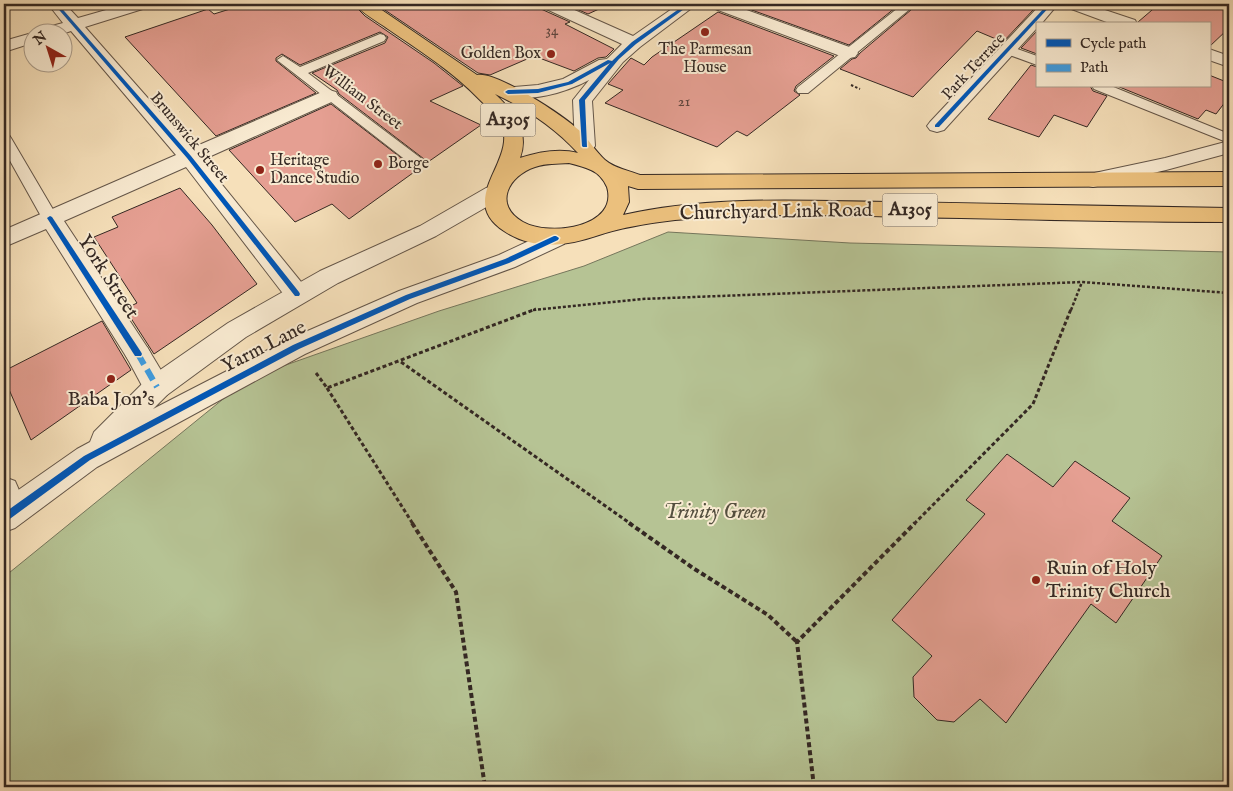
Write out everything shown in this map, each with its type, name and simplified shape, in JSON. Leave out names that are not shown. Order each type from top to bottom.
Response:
[{"type":"main road","name":"A1305","points":[[363,4],[465,74],[498,107],[510,124],[513,136],[512,152],[498,187],[496,210],[508,225],[529,235],[556,238],[576,236],[593,229],[609,218],[618,206],[619,192],[614,179],[600,167],[584,146],[549,114],[508,92],[465,74]]},
{"type":"main road","name":"A1305","points":[[498,187],[519,166],[544,158],[570,157],[600,167]]},
{"type":"main road","name":"Churchyard Link Road","points":[[600,167],[638,182],[1229,179]]},
{"type":"main road","name":"Churchyard Link Road","points":[[593,229],[655,215],[718,210],[815,208],[1229,215]]},
{"type":"street","name":"Brunswick Street","points":[[56,4],[189,157],[297,294]]},
{"type":"street","points":[[74,25],[142,4]]},
{"type":"street","points":[[548,4],[634,42]]},
{"type":"street","points":[[584,146],[582,100],[617,58],[634,42],[689,4]]},
{"type":"street","points":[[716,4],[849,53]]},
{"type":"street","name":"Park Terrace","points":[[937,126],[1050,4]]},
{"type":"street","points":[[1072,4],[1125,17]]},
{"type":"street","points":[[4,47],[22,41]]},
{"type":"street","points":[[1210,54],[1229,62]]},
{"type":"street","points":[[508,92],[538,91],[570,83],[617,58]]},
{"type":"street","points":[[4,239],[329,96]]},
{"type":"street","points":[[1094,180],[1229,147]]},
{"type":"street","name":"Yarm Lane","points":[[87,458],[157,387],[237,330],[329,277],[428,232],[498,187]]},
{"type":"street","name":"York Street","points":[[50,218],[138,354],[157,387]]},
{"type":"street","name":"Yarm Lane","points":[[7,506],[87,458],[296,347],[408,297],[506,261],[556,238]]},
{"type":"lane","points":[[802,90],[910,4]]},
{"type":"lane","points":[[299,72],[380,38]]},
{"type":"lane","points":[[1009,50],[1036,61]]},
{"type":"lane","name":"William Street","points":[[282,60],[420,165]]},
{"type":"lane","points":[[1104,88],[1229,139]]},
{"type":"lane","name":"York Street","points":[[4,138],[8,154],[50,218]]},
{"type":"path","points":[[797,642],[1033,404],[1082,282]]},
{"type":"path","points":[[327,388],[401,362],[538,308],[642,299],[1082,282],[1229,293]]},
{"type":"path","points":[[401,362],[693,568],[768,615],[797,642],[814,787]]},
{"type":"path","points":[[312,368],[327,388],[456,592],[484,787]]},
{"type":"green space","name":"Trinity Green","points":[[668,232],[850,243],[1229,252],[1229,787],[4,787],[4,577],[249,378],[439,311],[584,266]]},
{"type":"building","points":[[246,4],[353,4],[365,16],[434,63],[463,86],[430,101],[481,125],[428,162],[339,94],[337,90],[312,73],[385,43],[388,37],[380,32],[300,65],[282,54],[276,58],[276,61],[316,93],[216,136],[125,37],[208,9],[214,14]]},
{"type":"building","points":[[376,4],[538,4],[541,9],[570,22],[565,24],[614,49],[606,57],[598,58],[574,71],[534,56],[490,75],[478,73]]},
{"type":"building","points":[[565,4],[610,4],[588,14]]},
{"type":"building","points":[[735,4],[900,4],[849,45]]},
{"type":"building","points":[[918,4],[1019,4],[1034,9],[1003,42],[977,31],[913,97],[840,69],[856,58]]},
{"type":"building","points":[[1159,4],[1229,4],[1229,28],[1210,46],[1210,22],[1138,22]]},
{"type":"building","points":[[718,12],[834,56],[796,86],[794,91],[800,95],[747,136],[737,131],[717,147],[605,103],[623,90],[608,84],[631,58],[644,65],[652,57]]},
{"type":"building","points":[[1036,32],[1036,54],[1021,48]]},
{"type":"building","points":[[1031,65],[1036,67],[1036,88],[1091,88],[1093,91],[1107,96],[1087,127],[1054,115],[1039,137],[988,119]]},
{"type":"building","points":[[1210,75],[1229,83],[1229,97],[1216,114],[1206,110],[1198,119],[1122,88],[1210,88]]},
{"type":"building","points":[[331,104],[417,170],[349,219],[332,204],[295,222],[229,150]]},
{"type":"building","points":[[180,188],[212,225],[257,284],[154,354],[125,309],[137,303],[94,237],[118,227],[112,217]]},
{"type":"building","points":[[102,321],[131,370],[31,440],[4,378],[4,371]]},
{"type":"building","name":"Ruin of Holy Trinity Church","points":[[1007,454],[1053,487],[1075,461],[1130,498],[1112,521],[1162,556],[1116,623],[1091,604],[1006,723],[980,699],[954,722],[937,720],[914,697],[913,677],[932,656],[892,620],[985,514],[966,500]]},
{"type":"marked path","points":[[138,354],[157,387]]},
{"type":"cycle path","points":[[56,4],[189,157],[297,294]]},
{"type":"cycle path","points":[[585,146],[582,100],[617,58],[634,43],[689,4]]},
{"type":"cycle path","points":[[937,126],[1050,4]]},
{"type":"cycle path","points":[[508,92],[538,91],[570,83],[610,61]]},
{"type":"cycle path","points":[[50,218],[138,354]]},
{"type":"cycle path","points":[[4,518],[87,458],[296,347],[408,297],[507,261],[556,238]]},
{"type":"place","name":"The Parmesan House","points":[[705,32]]},
{"type":"place","name":"Golden Box","points":[[551,54]]},
{"type":"place","name":"Borge","points":[[378,164]]},
{"type":"place","name":"Heritage Dance Studio","points":[[260,170]]},
{"type":"place","name":"Baba Jon's","points":[[111,379]]},
{"type":"place","name":"Ruin of Holy Trinity Church","points":[[1036,580]]}]
